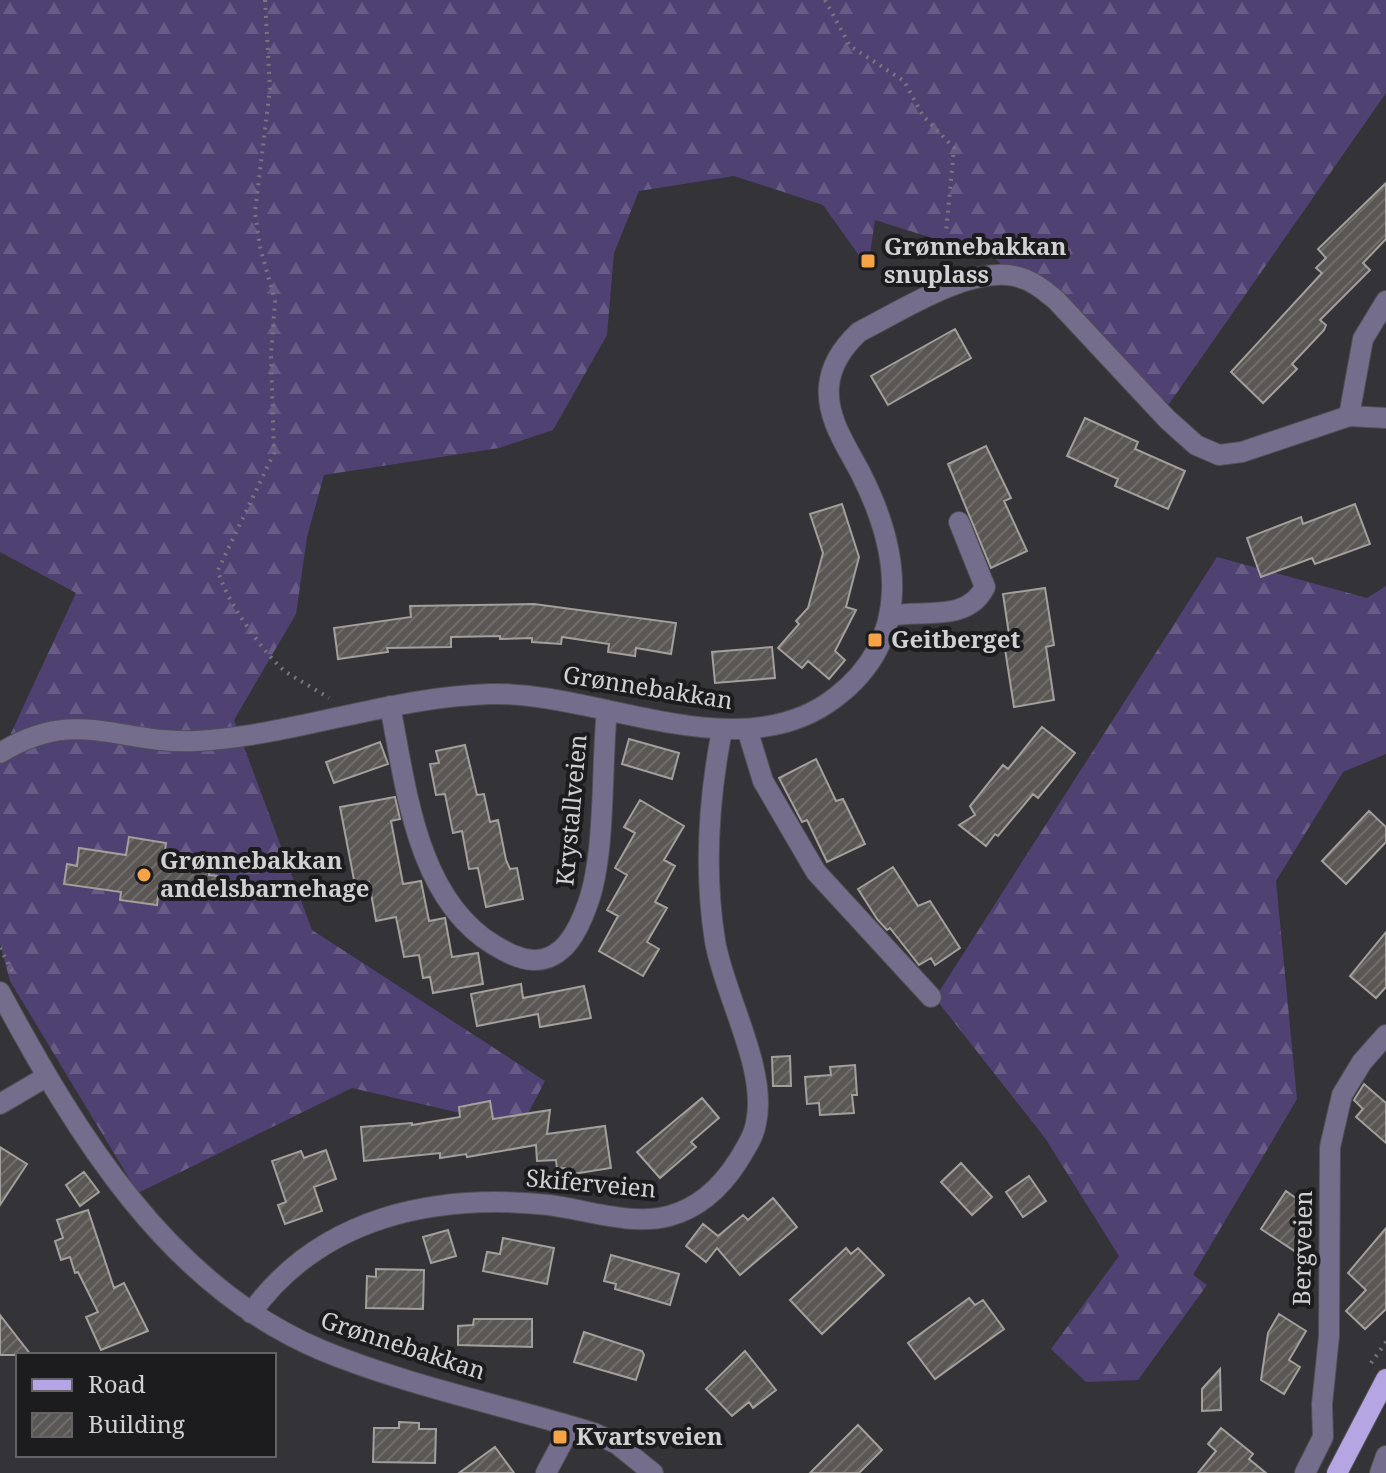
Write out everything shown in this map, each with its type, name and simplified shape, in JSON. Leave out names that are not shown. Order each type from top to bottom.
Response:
[{"type":"main road","points":[[1337,1473],[1386,1379]]},
{"type":"street","name":"Grønnebakkan","points":[[0,753],[28,736],[66,727],[192,741],[287,730],[431,698],[529,695],[722,730],[775,725],[835,698],[862,671],[881,645],[890,616],[894,585],[888,543],[862,477],[835,427],[829,385],[836,362],[846,344],[859,332],[984,275],[1015,276],[1037,284],[1056,300],[1167,419],[1196,445],[1219,455],[1242,452],[1349,416],[1386,418]]},
{"type":"street","points":[[1349,416],[1363,339],[1386,301]]},
{"type":"street","points":[[890,616],[914,611],[953,612],[973,605],[985,587],[959,522]]},
{"type":"street","name":"Krystallveien","points":[[390,706],[413,814],[438,883],[454,906],[486,940],[523,959],[538,960],[550,958],[570,941],[588,903],[598,854],[607,710]]},
{"type":"street","points":[[747,729],[763,781],[816,872],[931,997]]},
{"type":"street","name":"Skiferveien","points":[[251,1313],[263,1296],[314,1250],[370,1221],[406,1210],[436,1204],[502,1203],[644,1220],[670,1216],[693,1206],[726,1179],[750,1140],[758,1106],[754,1078],[715,941],[713,779],[722,730]]},
{"type":"street","name":"Grønnebakkan","points":[[8,985],[46,1077],[125,1192],[183,1258],[251,1313],[345,1359],[571,1426],[617,1444],[653,1473]]},
{"type":"street","name":"Bergveien","points":[[1305,1473],[1323,1437],[1332,1134],[1342,1095],[1362,1062],[1386,1035]]},
{"type":"street","points":[[0,1104],[46,1077]]},
{"type":"street","points":[[546,1473],[571,1426]]},
{"type":"street","points":[[1380,1473],[1386,1456]]},
{"type":"path","points":[[265,0],[270,88],[255,212],[260,247],[275,301],[271,356],[274,453],[218,570],[221,585],[263,650],[286,671],[354,715]]},
{"type":"path","points":[[825,0],[850,46],[904,81],[923,116],[954,148],[946,232]]},
{"type":"path","points":[[0,948],[8,985]]},
{"type":"green space","points":[[0,0],[1386,0],[1386,93],[1169,404],[993,257],[875,220],[868,268],[823,205],[734,176],[639,191],[614,253],[607,335],[553,430],[499,448],[324,475],[307,537],[296,614],[234,720],[312,930],[545,1081],[521,1127],[352,1088],[138,1193],[10,981],[0,944],[0,757],[76,593],[0,552]]},
{"type":"green space","points":[[1217,557],[1367,598],[1386,586],[1386,754],[1343,772],[1276,881],[1297,1099],[1193,1275],[1207,1285],[1138,1380],[1086,1382],[1051,1349],[1119,1256],[1045,1138],[935,998]]},
{"type":"building","points":[[1386,183],[1386,239],[1363,263],[1370,270],[1320,320],[1326,325],[1324,330],[1292,364],[1297,369],[1263,403],[1231,372],[1322,273],[1316,268],[1326,258],[1318,249]]},
{"type":"building","points":[[955,329],[971,358],[888,405],[871,376]]},
{"type":"building","points":[[1085,418],[1138,442],[1135,449],[1185,471],[1168,509],[1115,486],[1118,479],[1067,456]]},
{"type":"building","points":[[986,446],[1011,498],[1004,501],[1027,551],[991,568],[948,464]]},
{"type":"building","points":[[842,504],[859,557],[846,607],[856,610],[835,651],[845,660],[829,679],[808,661],[802,668],[778,648],[808,608],[823,553],[810,514]]},
{"type":"building","points":[[1355,504],[1370,544],[1315,564],[1312,558],[1261,577],[1247,538],[1301,517],[1303,524]]},
{"type":"building","points":[[1045,588],[1054,645],[1046,647],[1054,700],[1014,707],[1005,649],[1011,648],[1003,594]]},
{"type":"building","points":[[534,604],[676,623],[671,654],[636,648],[635,656],[608,652],[609,644],[562,637],[561,644],[532,642],[532,638],[500,639],[500,636],[451,637],[451,647],[387,648],[388,652],[338,659],[334,628],[411,617],[410,606]]},
{"type":"building","points":[[772,647],[775,678],[715,683],[712,652]]},
{"type":"building","points":[[1042,727],[1075,753],[1038,798],[1033,794],[986,846],[959,825],[975,815],[970,806],[1003,765],[1008,769]]},
{"type":"building","points":[[629,739],[679,753],[672,779],[622,764]]},
{"type":"building","points":[[380,742],[388,764],[334,783],[326,762]]},
{"type":"building","points":[[465,745],[477,795],[484,794],[490,822],[498,820],[506,860],[510,869],[517,868],[523,899],[486,907],[478,868],[469,869],[462,831],[453,833],[445,794],[436,795],[430,764],[439,763],[436,751]]},
{"type":"building","points":[[816,759],[836,801],[843,799],[865,844],[827,862],[807,820],[802,822],[779,778]]},
{"type":"building","points":[[395,797],[400,819],[391,821],[403,884],[421,881],[429,921],[445,918],[452,957],[478,953],[483,984],[433,993],[430,977],[423,978],[419,955],[404,957],[396,917],[376,921],[369,882],[355,885],[340,807]]},
{"type":"building","points":[[640,800],[684,826],[664,860],[675,866],[655,902],[667,908],[647,942],[659,949],[643,976],[599,951],[618,916],[607,910],[627,875],[615,868],[635,833],[624,827]]},
{"type":"building","points":[[1369,811],[1386,827],[1386,842],[1346,884],[1322,861]]},
{"type":"building","points":[[129,837],[166,843],[165,851],[211,858],[209,875],[219,876],[216,896],[159,888],[157,905],[120,900],[121,892],[64,884],[67,864],[77,866],[79,848],[126,855]]},
{"type":"building","points":[[893,867],[918,906],[930,901],[960,948],[935,965],[931,958],[919,965],[890,928],[887,930],[877,919],[858,889]]},
{"type":"building","points":[[1386,932],[1386,987],[1376,998],[1350,976]]},
{"type":"building","points":[[521,984],[523,998],[584,986],[591,1018],[540,1027],[538,1014],[477,1026],[471,994]]},
{"type":"building","points":[[790,1056],[791,1086],[773,1086],[772,1057]]},
{"type":"building","points":[[855,1065],[857,1095],[852,1095],[854,1113],[820,1115],[819,1103],[807,1104],[805,1077],[831,1075],[830,1067]]},
{"type":"building","points":[[1364,1084],[1386,1103],[1386,1143],[1356,1117],[1363,1109],[1354,1100]]},
{"type":"building","points":[[702,1098],[719,1118],[691,1142],[696,1147],[660,1178],[637,1152]]},
{"type":"building","points":[[490,1101],[493,1119],[550,1110],[547,1134],[605,1126],[611,1168],[566,1175],[565,1168],[557,1169],[556,1160],[537,1161],[536,1145],[467,1157],[466,1154],[440,1158],[440,1153],[364,1161],[361,1127],[412,1125],[460,1117],[459,1107]]},
{"type":"building","points":[[0,1147],[27,1164],[0,1205]]},
{"type":"building","points":[[326,1150],[336,1179],[314,1187],[322,1211],[285,1224],[278,1205],[286,1202],[272,1161],[301,1151],[304,1158]]},
{"type":"building","points":[[961,1163],[992,1197],[972,1215],[941,1182]]},
{"type":"building","points":[[84,1172],[99,1192],[80,1206],[66,1185]]},
{"type":"building","points":[[1029,1176],[1046,1201],[1023,1217],[1006,1192]]},
{"type":"building","points":[[1286,1191],[1307,1206],[1300,1217],[1313,1226],[1296,1252],[1261,1229]]},
{"type":"building","points":[[773,1198],[797,1227],[740,1275],[717,1248],[706,1262],[686,1246],[703,1224],[718,1236],[743,1215],[748,1220]]},
{"type":"building","points":[[88,1210],[114,1288],[124,1283],[148,1331],[101,1350],[86,1317],[98,1312],[78,1272],[75,1273],[70,1257],[61,1260],[55,1241],[63,1238],[57,1220]]},
{"type":"building","points":[[1386,1228],[1386,1309],[1365,1329],[1346,1311],[1366,1290],[1348,1273]]},
{"type":"building","points":[[448,1230],[456,1256],[431,1263],[423,1237]]},
{"type":"building","points":[[503,1238],[554,1248],[547,1284],[483,1271],[487,1252],[500,1254]]},
{"type":"building","points":[[846,1248],[851,1254],[858,1248],[884,1275],[822,1334],[790,1300]]},
{"type":"building","points":[[611,1255],[679,1274],[670,1305],[615,1289],[616,1284],[604,1281]]},
{"type":"building","points":[[376,1269],[424,1270],[423,1309],[366,1308],[367,1276],[376,1277]]},
{"type":"building","points":[[969,1298],[975,1305],[983,1300],[1004,1329],[935,1379],[908,1343]]},
{"type":"building","points":[[1279,1314],[1306,1331],[1289,1360],[1300,1367],[1284,1394],[1261,1380],[1268,1333]]},
{"type":"building","points":[[0,1315],[29,1353],[0,1355]]},
{"type":"building","points":[[474,1319],[532,1319],[532,1347],[458,1345],[458,1326],[473,1325]]},
{"type":"building","points":[[584,1332],[642,1351],[644,1355],[636,1380],[574,1362]]},
{"type":"building","points":[[745,1351],[776,1390],[753,1408],[749,1402],[732,1416],[706,1389]]},
{"type":"building","points":[[1220,1369],[1221,1410],[1202,1411],[1202,1389]]},
{"type":"building","points":[[399,1422],[419,1423],[419,1429],[436,1429],[435,1463],[373,1462],[374,1428],[399,1428]]},
{"type":"building","points":[[858,1425],[882,1450],[859,1473],[810,1473]]},
{"type":"building","points":[[1221,1428],[1253,1454],[1249,1459],[1266,1473],[1198,1473],[1216,1451],[1208,1444]]},
{"type":"building","points":[[495,1447],[514,1473],[459,1473]]},
{"type":"place","name":"Grønnebakkan snuplass","points":[[868,261]]},
{"type":"place","name":"Geitberget","points":[[875,640]]},
{"type":"place","name":"Grønnebakkan andelsbarnehage","points":[[144,875]]},
{"type":"place","name":"Kvartsveien","points":[[560,1437]]}]
